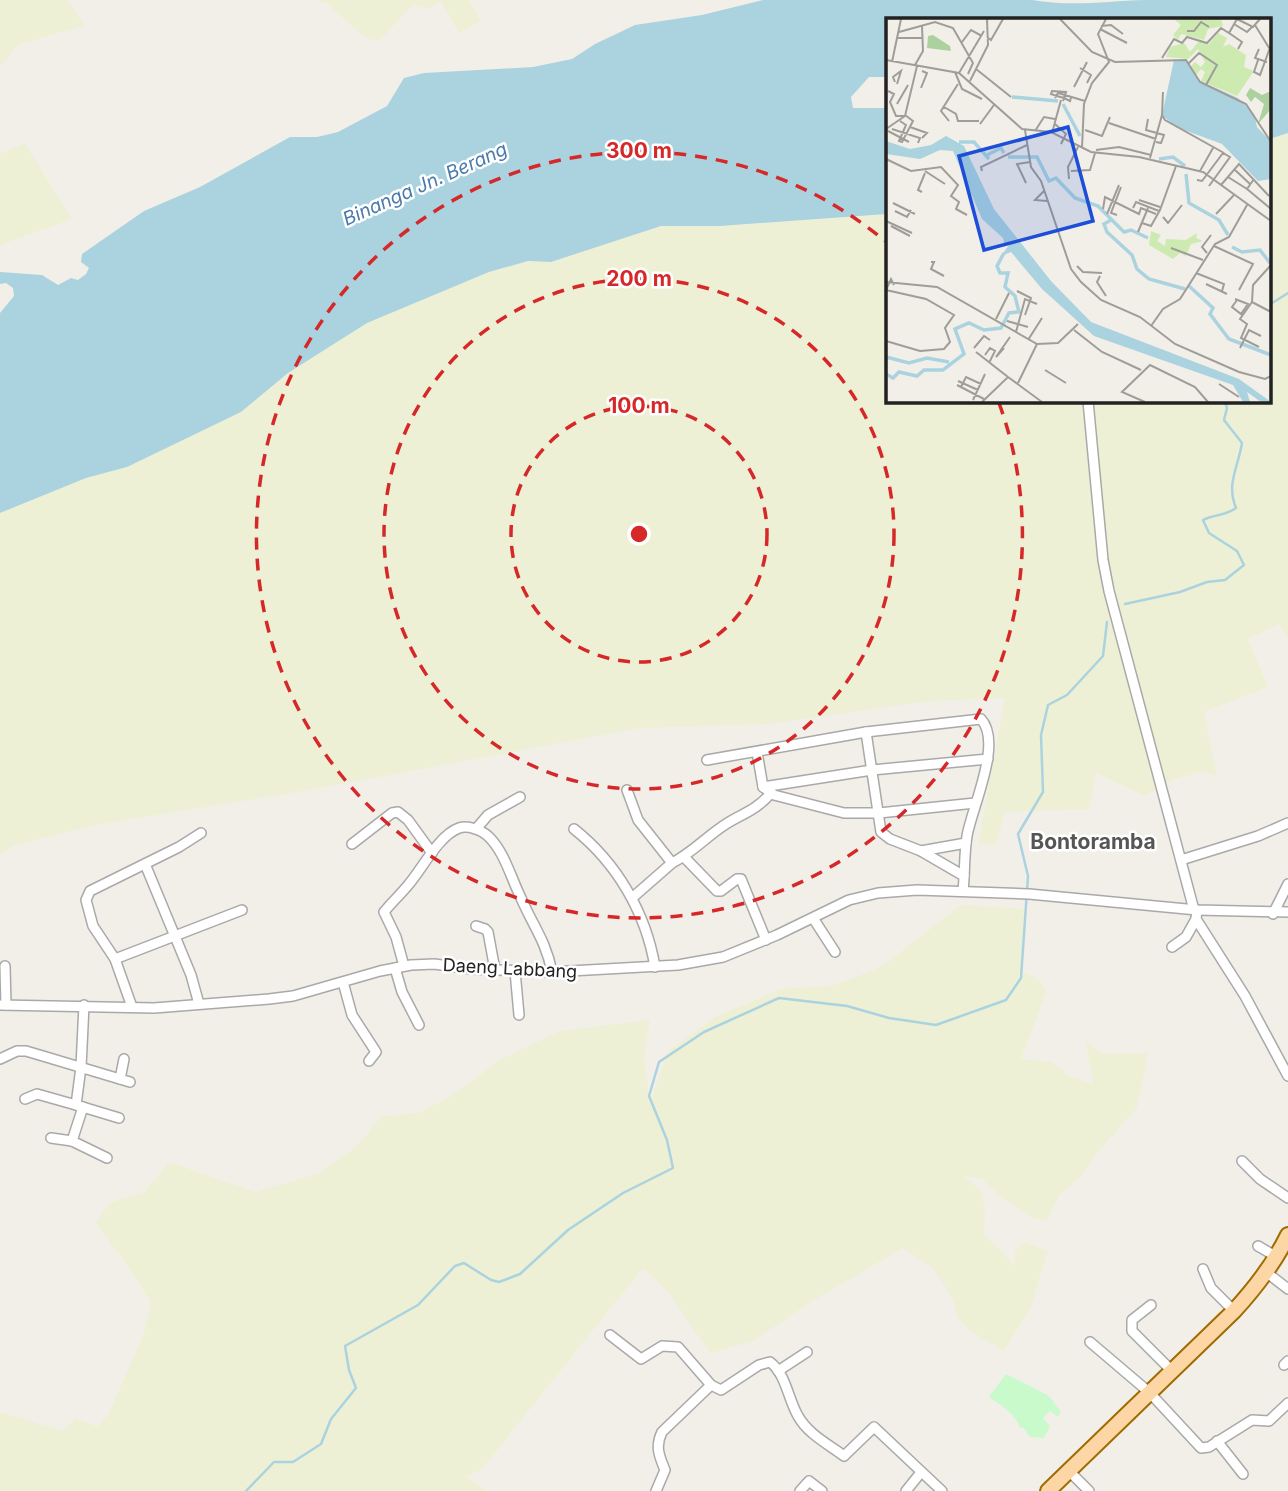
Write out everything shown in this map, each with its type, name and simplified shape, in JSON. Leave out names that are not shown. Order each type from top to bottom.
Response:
[{"type":"main road","points":[[1048,1491],[1234,1311],[1277,1257],[1288,1235]]},
{"type":"street","points":[[1088,402],[1103,560],[1109,591],[1196,913],[1288,1076]]},
{"type":"street","points":[[707,761],[866,732],[981,719],[988,733],[988,759],[965,843],[963,891]]},
{"type":"street","points":[[866,732],[881,832],[964,876]]},
{"type":"street","points":[[757,752],[767,790]]},
{"type":"street","points":[[632,898],[694,846],[725,824],[754,810],[767,790],[872,770],[988,759]]},
{"type":"street","points":[[627,790],[638,820],[672,863]]},
{"type":"street","points":[[767,790],[844,813],[878,813],[975,803]]},
{"type":"street","points":[[476,829],[488,815],[520,797]]},
{"type":"street","points":[[352,844],[392,813],[398,813],[408,820],[432,853]]},
{"type":"street","points":[[1181,860],[1258,836],[1288,823]]},
{"type":"street","points":[[419,1025],[402,992],[396,937],[384,912],[412,881],[432,853],[456,829],[476,829],[488,836],[500,852],[525,908],[541,935],[552,972]]},
{"type":"street","points":[[574,829],[600,853],[632,898],[644,925],[655,967]]},
{"type":"street","points":[[132,1007],[115,959],[93,926],[86,900],[88,894],[201,833]]},
{"type":"street","points":[[921,851],[965,843]]},
{"type":"street","points":[[684,857],[717,891],[722,891],[737,879],[741,879],[766,940]]},
{"type":"street","points":[[145,864],[191,975],[199,1004]]},
{"type":"street","points":[[1275,907],[1288,884]]},
{"type":"street","name":"Daeng Labbang","points":[[3,1005],[154,1008],[293,996],[400,967],[434,964],[552,972],[655,967],[723,957],[766,940],[849,900],[878,893],[917,890],[1029,894],[1196,913],[1275,907],[1288,912]]},
{"type":"street","points":[[115,959],[243,910]]},
{"type":"street","points":[[1172,947],[1186,937],[1196,913]]},
{"type":"street","points":[[813,918],[835,952]]},
{"type":"street","points":[[476,926],[488,932],[495,970]]},
{"type":"street","points":[[3,1005],[5,965]]},
{"type":"street","points":[[515,971],[519,1015]]},
{"type":"street","points":[[343,982],[352,1014],[376,1052],[369,1061]]},
{"type":"street","points":[[72,1141],[80,1106],[84,1005]]},
{"type":"street","points":[[0,1059],[17,1051],[26,1051],[125,1081],[124,1059]]},
{"type":"street","points":[[25,1099],[37,1094],[119,1118]]},
{"type":"street","points":[[51,1138],[72,1141],[107,1158]]},
{"type":"street","points":[[1242,1161],[1260,1179],[1288,1198]]},
{"type":"street","points":[[1258,1246],[1277,1257]]},
{"type":"street","points":[[1203,1269],[1211,1288],[1234,1311]]},
{"type":"street","points":[[1266,1272],[1288,1289]]},
{"type":"street","points":[[1151,1305],[1132,1320],[1132,1331],[1172,1371]]},
{"type":"street","points":[[610,1335],[641,1359],[662,1346],[678,1347],[711,1385],[721,1390],[766,1361],[778,1371],[799,1418],[808,1430],[844,1457],[874,1427],[942,1491]]},
{"type":"street","points":[[1090,1342],[1150,1393],[1200,1448],[1209,1447],[1252,1420],[1269,1421],[1286,1409]]},
{"type":"street","points":[[778,1371],[807,1352]]},
{"type":"street","points":[[656,1491],[665,1470],[657,1451],[662,1432],[711,1385]]},
{"type":"street","points":[[1217,1441],[1243,1474]]},
{"type":"street","points":[[1069,1471],[1089,1491]]},
{"type":"street","points":[[906,1491],[918,1476]]},
{"type":"street","points":[[800,1491],[809,1481],[822,1491]]},
{"type":"green space","points":[[0,0],[67,0],[85,25],[18,45],[0,67]]},
{"type":"green space","points":[[314,0],[440,0],[429,9],[413,5],[379,41],[366,38],[326,3]]},
{"type":"green space","points":[[440,0],[469,0],[481,21],[459,33]]},
{"type":"green space","points":[[1288,133],[1288,637],[1279,624],[1248,639],[1268,687],[1204,712],[1217,776],[1203,771],[1172,780],[1145,796],[1096,773],[1089,809],[1005,812],[996,845],[978,844],[1005,698],[929,701],[768,724],[640,728],[315,789],[96,825],[12,846],[0,856],[0,513],[86,478],[127,467],[241,412],[288,373],[367,323],[489,272],[528,261],[551,262],[661,226],[720,226],[886,214],[886,402],[1270,402],[1270,139]]},
{"type":"green space","points":[[25,144],[72,219],[0,245],[0,153]]},
{"type":"green space","points":[[961,905],[1024,909],[1022,971],[1036,978],[1047,990],[1021,1059],[1052,1062],[1070,1077],[1094,1084],[1085,1040],[1101,1053],[1148,1054],[1137,1108],[1097,1153],[1083,1175],[1060,1194],[1047,1220],[1034,1219],[999,1195],[981,1178],[964,1176],[981,1191],[985,1209],[984,1236],[1001,1250],[1014,1266],[1015,1251],[1025,1242],[1048,1251],[1030,1309],[1004,1351],[973,1333],[958,1318],[952,1297],[932,1267],[903,1248],[811,1302],[753,1341],[710,1353],[668,1292],[643,1268],[482,1469],[466,1477],[488,1491],[0,1491],[0,1412],[63,1431],[75,1418],[98,1427],[109,1413],[144,1333],[151,1303],[96,1223],[109,1203],[145,1192],[169,1162],[255,1192],[293,1181],[319,1173],[358,1145],[381,1117],[421,1112],[453,1095],[501,1059],[560,1031],[650,1020],[644,1057],[650,1102],[668,1051],[715,1017],[781,989],[831,986],[881,967]]},
{"type":"green space","points":[[1006,1374],[1049,1396],[1061,1412],[1058,1417],[1050,1411],[1043,1418],[1050,1426],[1044,1438],[1030,1437],[1023,1427],[1020,1428],[1012,1414],[989,1397]]},
{"type":"water","name":"Binanga Jn. Berang","points":[[763,0],[1032,0],[1075,3],[1288,0],[1288,133],[1270,139],[1270,18],[886,18],[886,77],[869,77],[851,97],[853,108],[886,108],[886,214],[720,226],[661,226],[551,262],[528,261],[489,272],[367,323],[288,373],[241,412],[127,467],[86,478],[0,513],[0,313],[14,296],[13,288],[6,283],[0,284],[0,272],[42,275],[58,285],[71,278],[78,280],[89,268],[81,262],[82,254],[144,211],[200,187],[290,137],[317,137],[338,132],[387,106],[404,78],[424,73],[533,67],[572,59],[595,44],[635,25],[702,15]]},
{"type":"waterway","points":[[1270,304],[1288,293]]},
{"type":"waterway","points":[[1125,604],[1180,592],[1207,582],[1225,580],[1244,565],[1237,551],[1209,533],[1203,520],[1236,508],[1232,483],[1242,443],[1224,420],[1227,408],[1225,402]]},
{"type":"waterway","points":[[246,1491],[274,1462],[293,1462],[321,1444],[331,1419],[356,1388],[349,1370],[345,1346],[418,1305],[455,1266],[464,1263],[499,1282],[520,1274],[568,1230],[623,1193],[673,1168],[667,1140],[649,1096],[659,1062],[704,1032],[779,998],[847,1006],[889,1018],[936,1025],[1006,1000],[1021,978],[1028,876],[1018,834],[1043,792],[1041,735],[1048,705],[1067,695],[1103,656],[1107,622]]},
{"type":"district","name":"Bontoramba","points":[[1093,841]]}]
